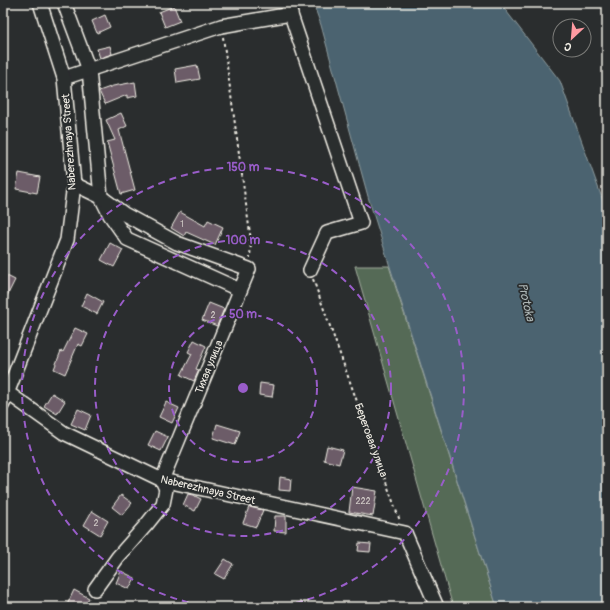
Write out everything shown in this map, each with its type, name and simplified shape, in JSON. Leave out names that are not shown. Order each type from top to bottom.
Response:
[{"type":"street","name":"Naberezhnaya Street","points":[[40,3],[64,78],[74,184],[67,240],[5,398],[64,433],[162,480],[405,533]]},
{"type":"street","points":[[64,3],[89,70],[101,197],[110,215],[127,239],[240,290]]},
{"type":"street","points":[[64,78],[221,26],[289,8],[361,223],[327,232],[310,270]]},
{"type":"street","points":[[74,184],[101,197],[124,214],[177,243],[249,269]]},
{"type":"street","name":"Тихая улица","points":[[95,589],[118,557],[147,524],[162,504],[166,489],[162,480],[249,269]]},
{"type":"street","points":[[405,533],[437,607]]},
{"type":"path","points":[[221,26],[251,241],[249,269]]},
{"type":"path","name":"Береговая улица","points":[[310,270],[405,533]]},
{"type":"green space","points":[[355,266],[389,266],[497,607],[453,607]]},
{"type":"water","name":"Protoka","points":[[313,3],[500,3],[560,81],[607,212],[607,607],[497,607],[369,200],[321,25]]},
{"type":"building","points":[[174,6],[180,21],[165,27],[159,12]]},
{"type":"building","points":[[105,15],[110,27],[97,33],[92,21]]},
{"type":"building","points":[[110,46],[112,54],[100,58],[97,49]]},
{"type":"building","points":[[197,65],[200,79],[177,83],[175,69]]},
{"type":"building","points":[[135,82],[137,96],[127,98],[127,95],[105,104],[99,91],[113,86]]},
{"type":"building","points":[[121,113],[127,126],[119,130],[135,190],[121,194],[107,142],[115,140],[106,120]]},
{"type":"building","points":[[19,173],[40,177],[37,193],[16,189]]},
{"type":"building","points":[[180,212],[205,226],[208,220],[223,227],[215,245],[186,232],[184,236],[171,228]]},
{"type":"building","points":[[110,243],[123,250],[114,267],[101,260]]},
{"type":"building","points":[[3,274],[15,280],[3,304]]},
{"type":"building","points":[[87,293],[103,302],[97,314],[81,306]]},
{"type":"building","points":[[209,303],[224,309],[217,326],[202,320]]},
{"type":"building","points":[[75,328],[88,334],[82,346],[78,344],[65,374],[54,369],[61,351],[63,352]]},
{"type":"building","points":[[194,340],[206,346],[196,369],[199,370],[194,381],[181,375],[192,354],[188,352]]},
{"type":"building","points":[[260,383],[274,385],[272,397],[259,395]]},
{"type":"building","points":[[52,393],[65,401],[57,414],[44,406]]},
{"type":"building","points":[[166,402],[179,408],[172,423],[159,417]]},
{"type":"building","points":[[78,409],[91,415],[85,430],[71,424]]},
{"type":"building","points":[[217,424],[240,431],[235,445],[213,438]]},
{"type":"building","points":[[155,431],[168,437],[161,451],[148,445]]},
{"type":"building","points":[[327,446],[343,450],[339,464],[324,460]]},
{"type":"building","points":[[280,477],[291,479],[290,491],[279,490]]},
{"type":"building","points":[[352,487],[377,491],[373,516],[349,512]]},
{"type":"building","points":[[188,494],[201,499],[195,511],[183,505]]},
{"type":"building","points":[[121,495],[132,503],[122,515],[112,507]]},
{"type":"building","points":[[249,507],[263,510],[256,527],[243,523]]},
{"type":"building","points":[[92,511],[108,521],[100,535],[84,525]]},
{"type":"building","points":[[275,516],[286,516],[286,532],[274,531]]},
{"type":"building","points":[[359,543],[371,544],[370,552],[358,551]]},
{"type":"building","points":[[225,559],[233,564],[224,579],[215,574]]},
{"type":"building","points":[[121,571],[135,578],[129,589],[116,583]]},
{"type":"building","points":[[74,590],[89,598],[84,607],[66,607]]}]
